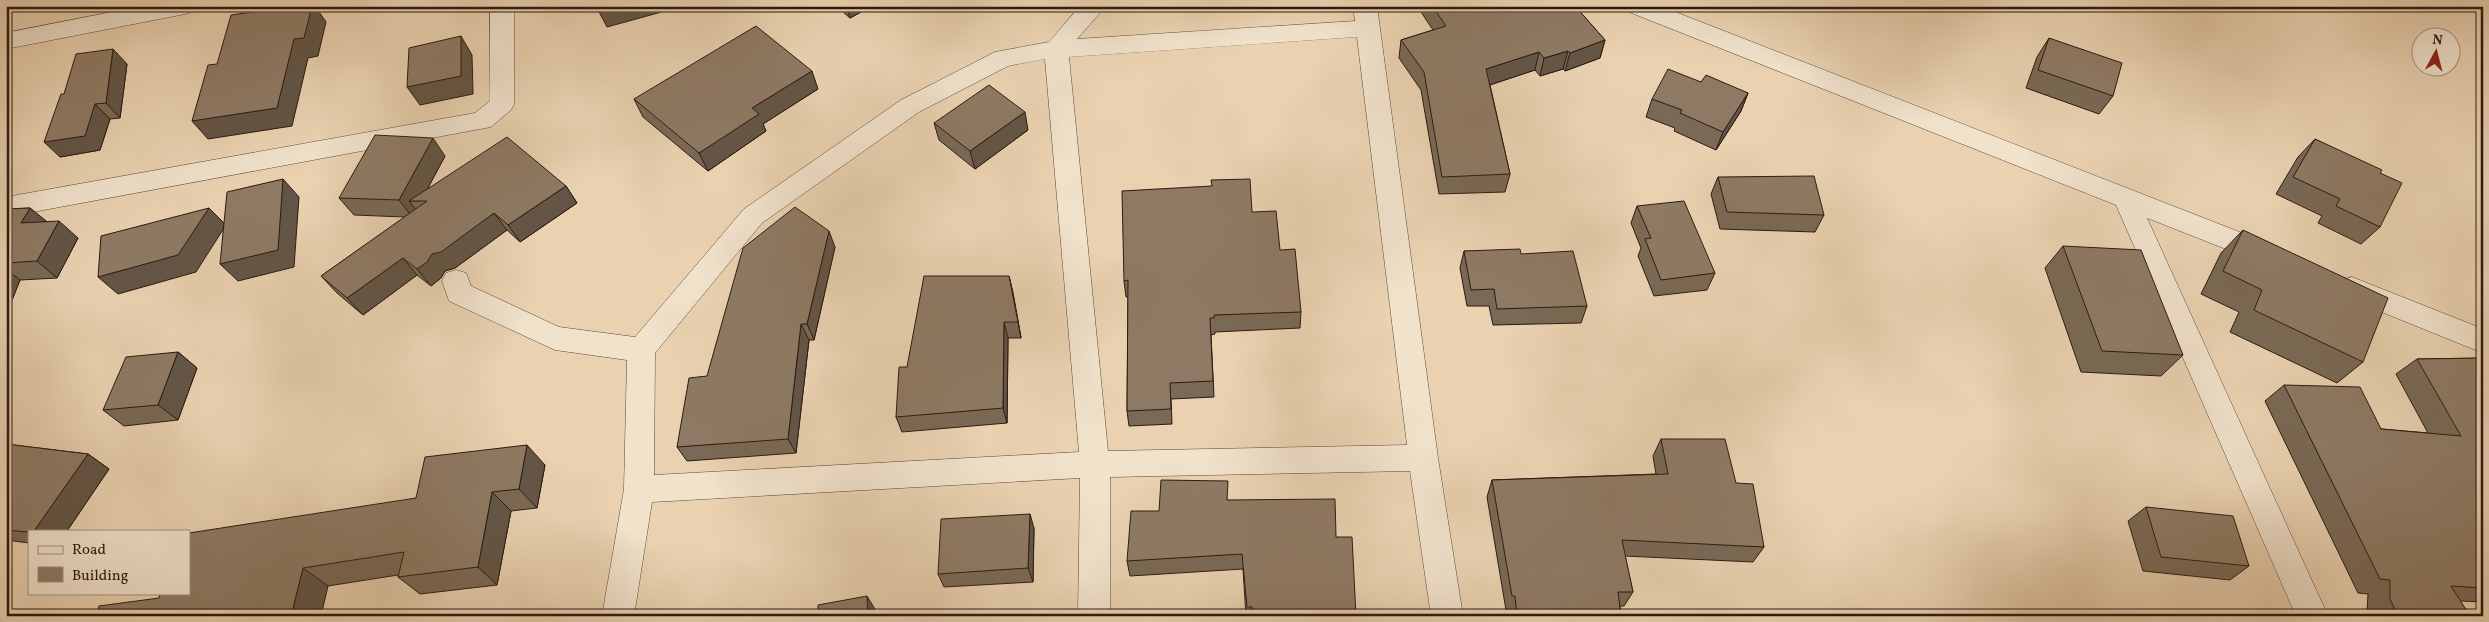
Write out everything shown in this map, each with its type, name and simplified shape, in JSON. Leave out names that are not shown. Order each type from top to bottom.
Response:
[{"type":"street","points":[[6,40],[185,6]]},
{"type":"street","points":[[6,207],[482,121],[502,104],[502,6]]},
{"type":"street","points":[[1094,616],[1095,464],[1056,49],[1082,18],[1095,6]]},
{"type":"street","points":[[1637,6],[2290,263]]},
{"type":"street","points":[[618,616],[639,490],[641,350],[753,216],[910,106],[1003,58],[1056,49],[1366,17],[1423,458],[1447,616]]},
{"type":"street","points":[[2125,197],[2312,616]]},
{"type":"street","points":[[2327,278],[2483,341]]},
{"type":"street","points":[[456,280],[459,294],[555,338],[641,350]]},
{"type":"street","points":[[639,490],[1095,464],[1423,458]]},
{"type":"building","points":[[295,6],[312,6],[304,38],[294,39],[277,108],[192,121],[208,65],[217,64],[231,15]]},
{"type":"building","points":[[1432,6],[1575,6],[1605,40],[1570,53],[1568,51],[1544,58],[1539,52],[1486,69],[1510,174],[1442,177],[1424,72],[1401,40],[1446,26]]},
{"type":"building","points":[[756,26],[812,71],[752,108],[759,114],[699,153],[634,99]]},
{"type":"building","points":[[461,36],[461,76],[407,87],[409,48]]},
{"type":"building","points":[[2049,38],[2122,63],[2113,96],[2038,70]]},
{"type":"building","points":[[113,49],[106,103],[95,104],[85,136],[44,142],[61,94],[64,94],[76,54]]},
{"type":"building","points":[[1668,69],[1701,82],[1706,75],[1748,93],[1723,132],[1680,113],[1682,110],[1652,99]]},
{"type":"building","points":[[989,85],[1025,112],[970,151],[934,123]]},
{"type":"building","points":[[375,135],[433,138],[399,200],[339,198]]},
{"type":"building","points":[[507,137],[566,186],[508,225],[494,213],[441,252],[432,254],[427,262],[417,269],[403,258],[347,298],[321,276],[427,201],[409,201]]},
{"type":"building","points":[[2315,139],[2382,170],[2380,173],[2402,183],[2380,227],[2336,206],[2340,199],[2293,177]]},
{"type":"building","points":[[1814,176],[1824,215],[1727,212],[1718,177]]},
{"type":"building","points":[[283,179],[278,250],[220,264],[227,192]]},
{"type":"building","points":[[1250,179],[1252,212],[1276,211],[1280,250],[1295,249],[1301,312],[1214,315],[1214,318],[1210,318],[1213,381],[1170,383],[1171,409],[1127,411],[1128,280],[1124,281],[1122,191],[1212,186],[1211,180]]},
{"type":"building","points":[[1684,201],[1715,273],[1661,280],[1645,239],[1651,238],[1637,206]]},
{"type":"building","points":[[795,207],[829,231],[807,324],[801,324],[788,439],[677,447],[689,378],[707,376],[743,248]]},
{"type":"building","points":[[30,208],[21,223],[59,221],[37,261],[6,263],[6,209]]},
{"type":"building","points":[[209,208],[178,255],[98,277],[101,236]]},
{"type":"building","points":[[2243,230],[2388,298],[2363,362],[2254,310],[2262,290],[2223,271]]},
{"type":"building","points":[[2063,246],[2141,250],[2183,355],[2102,351]]},
{"type":"building","points":[[1520,249],[1521,254],[1573,251],[1587,306],[1497,309],[1494,289],[1471,290],[1464,251]]},
{"type":"building","points":[[924,276],[1009,276],[1018,322],[1004,322],[1003,408],[896,417],[899,367],[907,367]]},
{"type":"building","points":[[178,352],[158,405],[103,410],[126,357]]},
{"type":"building","points":[[2483,358],[2483,588],[2451,586],[2470,616],[2398,616],[2390,599],[2390,580],[2380,579],[2284,385],[2360,387],[2381,429],[2461,436],[2417,359]]},
{"type":"building","points":[[1661,439],[1725,439],[1736,483],[1753,484],[1764,547],[1622,540],[1633,592],[1618,592],[1621,616],[1517,616],[1515,596],[1512,596],[1492,480],[1668,474]]},
{"type":"building","points":[[6,444],[88,454],[35,530],[28,530],[28,532],[6,530]]},
{"type":"building","points":[[527,445],[519,489],[492,492],[478,567],[398,577],[404,552],[303,568],[291,616],[96,616],[99,606],[159,598],[160,594],[190,594],[190,533],[416,498],[425,457]]},
{"type":"building","points":[[1161,480],[1228,481],[1227,500],[1335,499],[1336,537],[1352,537],[1356,616],[1252,616],[1252,607],[1247,607],[1242,554],[1127,561],[1131,511],[1159,511]]},
{"type":"building","points":[[2146,507],[2233,516],[2249,566],[2161,557]]},
{"type":"building","points":[[1030,514],[1028,568],[938,574],[941,519]]},
{"type":"building","points":[[867,596],[868,616],[818,616],[818,605]]},
{"type":"building","points":[[1994,612],[2076,615],[2076,616],[1995,616]]}]
